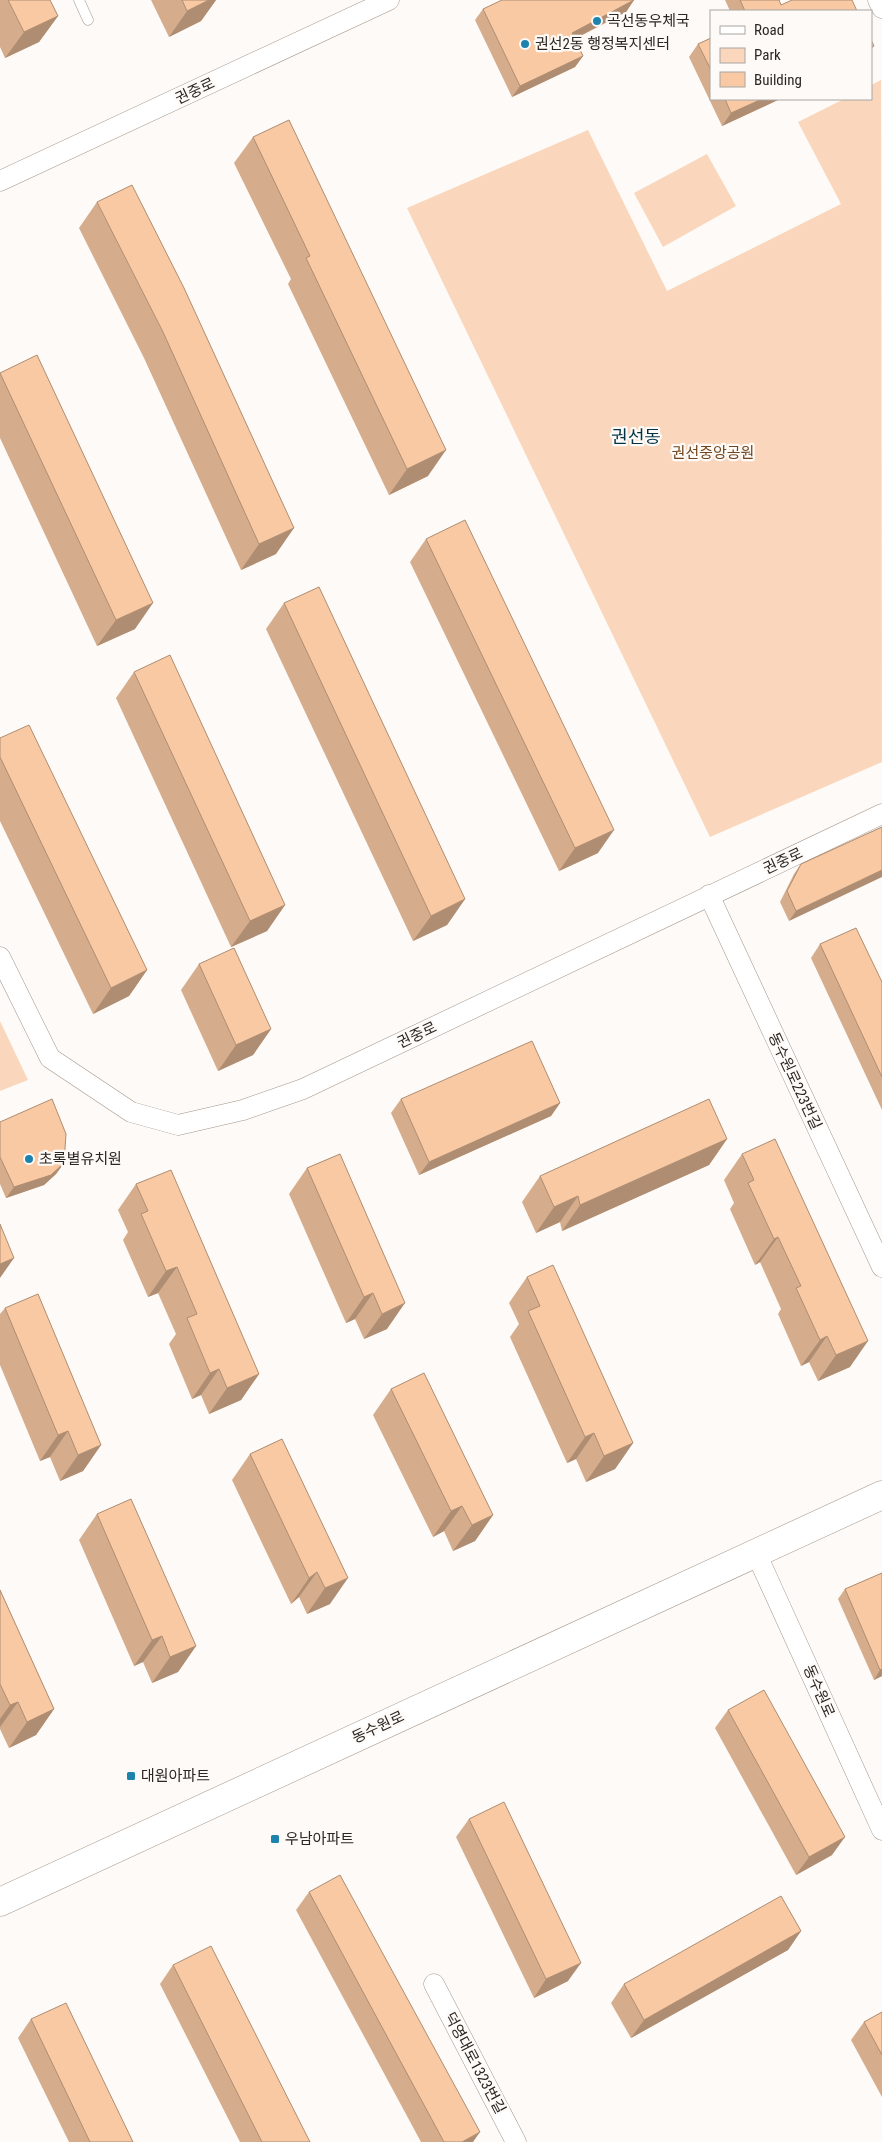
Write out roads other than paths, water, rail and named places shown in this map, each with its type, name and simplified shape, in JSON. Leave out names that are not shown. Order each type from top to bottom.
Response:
[{"type":"main road","name":"동수원로","points":[[0,1902],[882,1495]]},
{"type":"street","name":"권중로","points":[[0,181],[389,0]]},
{"type":"street","points":[[878,0],[882,8]]},
{"type":"street","name":"권중로","points":[[0,958],[50,1058],[131,1112],[178,1125],[243,1110],[303,1089],[882,814]]},
{"type":"street","name":"동수원로223번길","points":[[709,895],[882,1266]]},
{"type":"street","name":"동수원로","points":[[756,1553],[882,1830]]},
{"type":"street","name":"덕영대로1323번길","points":[[434,1984],[516,2142]]},
{"type":"lane","points":[[79,0],[88,20]]},
{"type":"place","name":"곡선동우체국","points":[[597,21]]},
{"type":"place","name":"권선2동 행정복지센터","points":[[525,44]]},
{"type":"place","name":"초록별유치원","points":[[29,1159]]},
{"type":"place","name":"대원아파트","points":[[131,1776]]},
{"type":"place","name":"우남아파트","points":[[275,1839]]},
{"type":"district","name":"권선동","points":[[636,436]]},
{"type":"park label","name":"권선중앙공원","points":[[713,453]]}]
